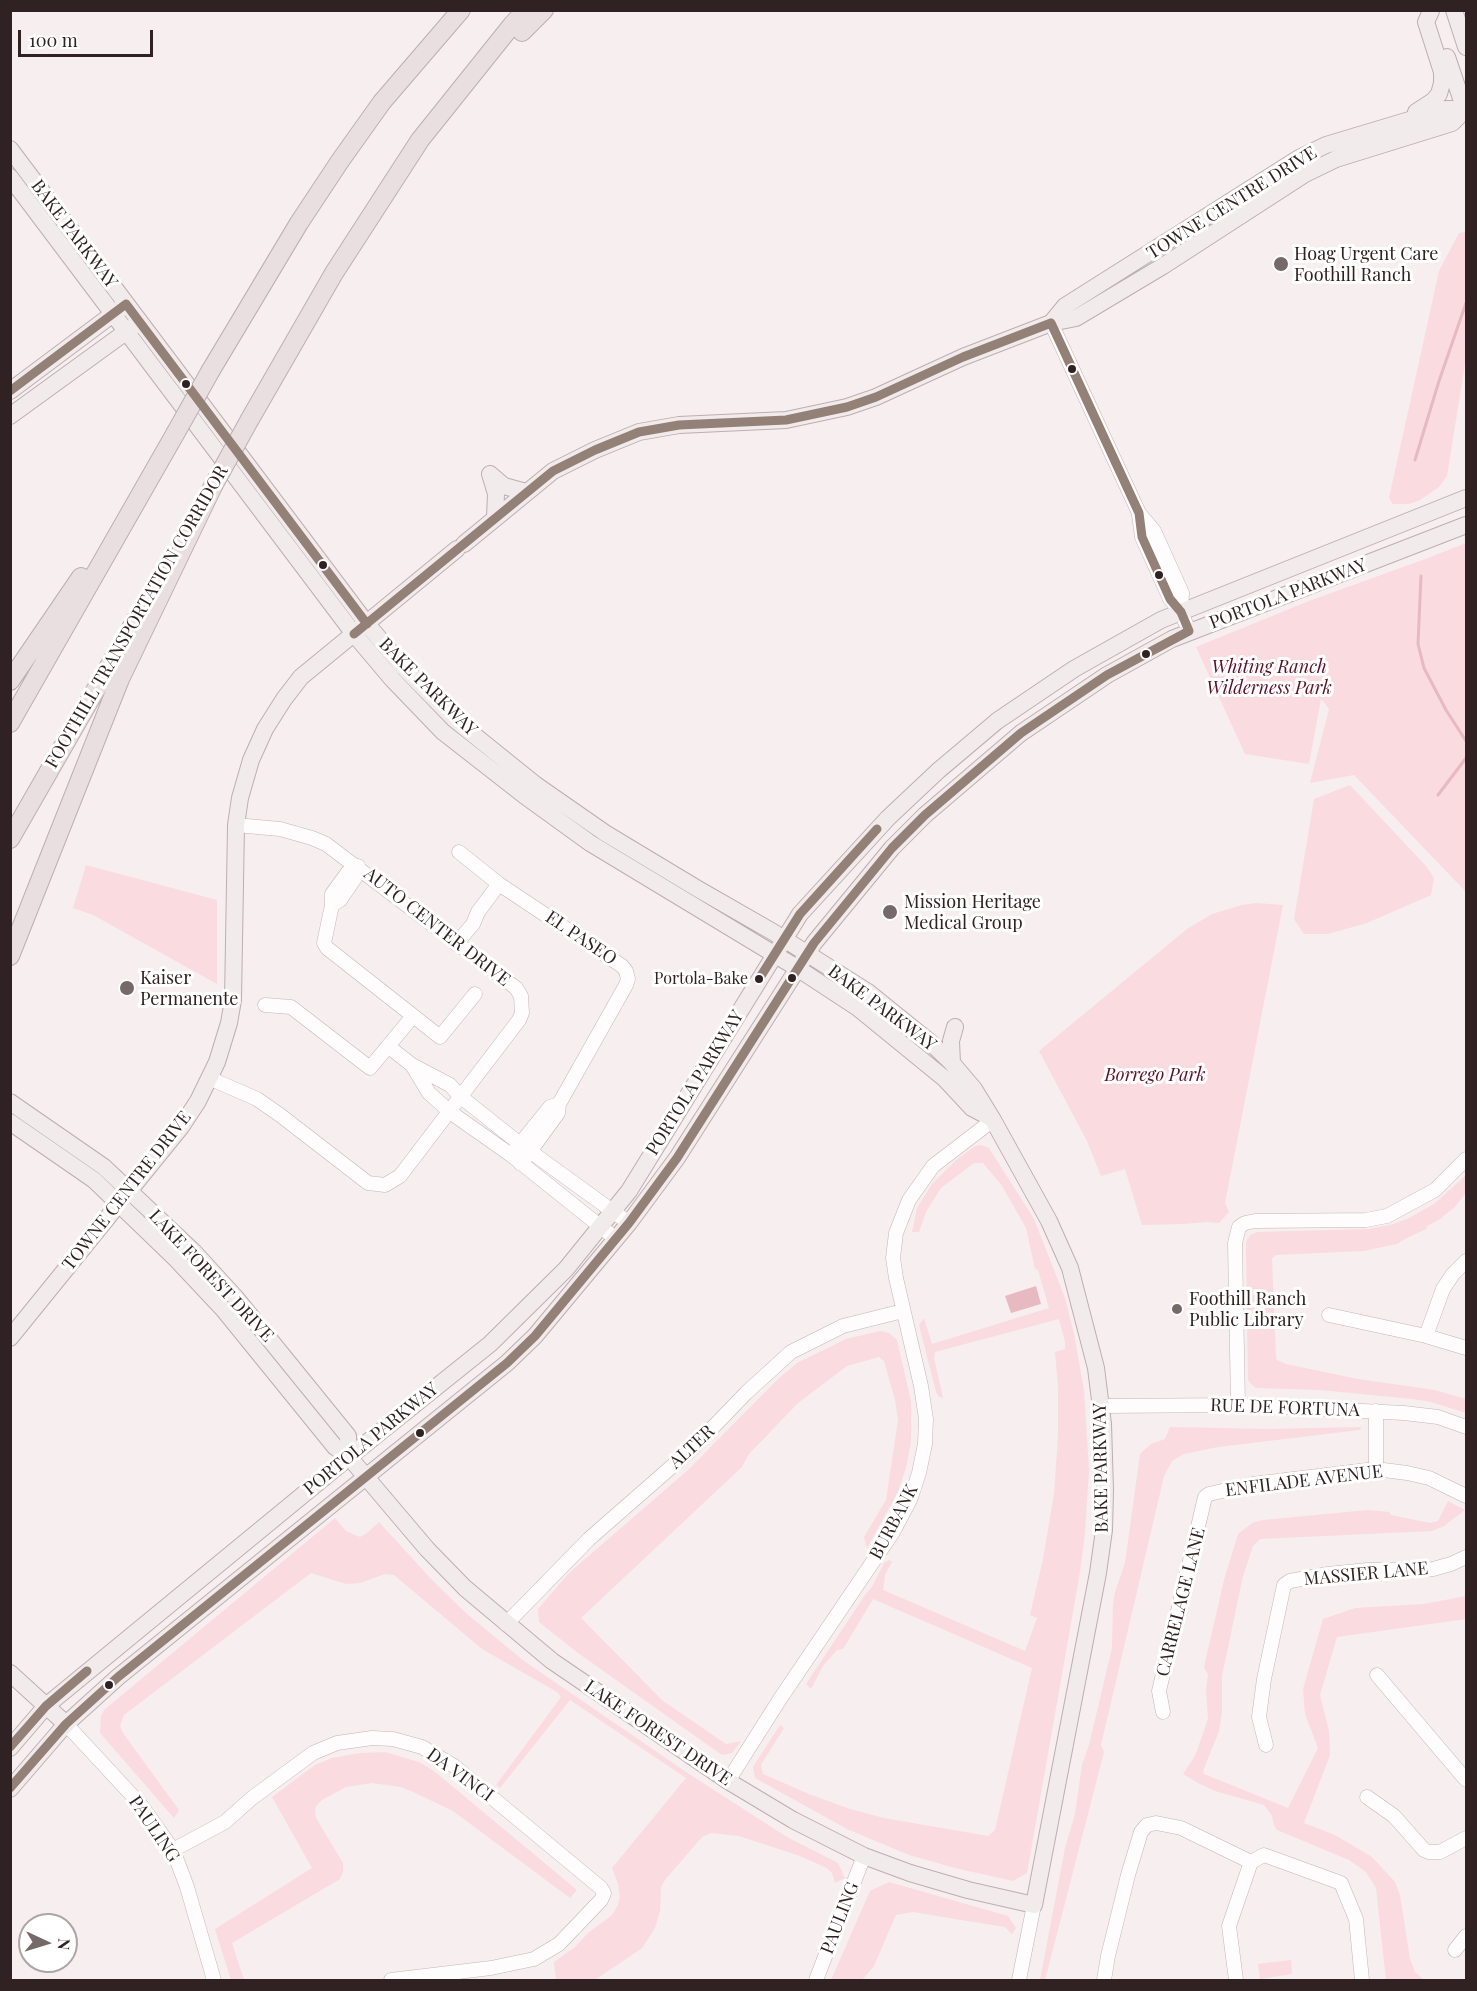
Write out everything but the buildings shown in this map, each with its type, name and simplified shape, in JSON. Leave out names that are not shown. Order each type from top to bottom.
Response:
[{"type":"highway","points":[[10,723],[211,370],[299,223],[382,102],[453,10]]},
{"type":"highway","points":[[382,102],[461,10]]},
{"type":"highway","name":"FOOTHILL TRANSPORTATION CORRIDOR","points":[[10,839],[334,273],[420,140],[526,10]]},
{"type":"highway","points":[[420,140],[544,10]]},
{"type":"highway","points":[[10,956],[120,679],[213,486]]},
{"type":"highway","points":[[10,681],[89,566],[114,541]]},
{"type":"main road","points":[[1454,10],[1467,48]]},
{"type":"main road","points":[[1430,11],[1466,111]]},
{"type":"main road","points":[[1399,124],[1433,101],[1439,94],[1442,72],[1426,22],[1430,11]]},
{"type":"main road","name":"TOWNE CENTRE DRIVE","points":[[1051,323],[1065,306],[1299,158],[1326,145],[1446,109],[1466,111]]},
{"type":"main road","name":"TOWNE CENTRE DRIVE","points":[[10,1338],[181,1126],[198,1101],[209,1078],[224,1042],[233,1000],[236,825],[240,798],[251,760],[268,723],[301,677],[553,471],[595,450],[639,432],[679,425],[786,420],[847,407],[876,397],[963,357],[1051,323],[1076,318],[1163,266],[1305,174],[1336,159],[1452,123],[1466,111]]},
{"type":"main road","name":"BAKE PARKWAY","points":[[10,149],[120,309]]},
{"type":"main road","name":"BAKE PARKWAY","points":[[10,177],[133,326],[160,374],[361,629],[392,679],[443,732],[590,843],[797,968],[858,1008],[945,1079],[972,1107],[993,1120]]},
{"type":"main road","points":[[10,391],[120,309]]},
{"type":"main road","points":[[10,416],[133,326]]},
{"type":"main road","points":[[10,404],[17,399],[34,373]]},
{"type":"main road","points":[[495,517],[496,494],[490,474],[504,486],[526,492]]},
{"type":"main road","name":"PORTOLA PARKWAY","points":[[10,1748],[46,1706],[490,1344],[566,1269],[629,1191],[800,914],[888,818],[939,770],[997,721],[1074,669],[1161,620],[1467,498]]},
{"type":"main road","name":"PORTOLA PARKWAY","points":[[10,1789],[66,1724],[118,1677],[507,1363],[535,1336],[629,1223],[677,1158],[807,953],[892,848],[925,815],[1021,733],[1107,675],[1189,631],[1467,525]]},
{"type":"main road","name":"BAKE PARKWAY","points":[[361,629],[404,668],[454,720],[536,785],[605,833],[784,939],[868,992],[931,1043],[974,1089],[1049,1221],[1070,1268],[1094,1358],[1102,1406],[1106,1490],[1104,1530],[1098,1573],[1034,1905]]},
{"type":"main road","points":[[525,796],[555,808],[587,829],[605,833]]},
{"type":"main road","points":[[952,1063],[951,1041],[955,1027]]},
{"type":"main road","points":[[931,1043],[945,1066],[961,1083],[972,1107]]},
{"type":"main road","name":"LAKE FOREST DRIVE","points":[[10,1102],[77,1147],[130,1190],[194,1252],[257,1323],[348,1436],[349,1457]]},
{"type":"main road","name":"LAKE FOREST DRIVE","points":[[10,1122],[94,1180],[176,1259],[224,1309],[335,1447],[349,1457],[427,1549],[465,1588],[552,1661],[728,1781],[793,1820],[864,1856],[910,1873],[968,1890],[1034,1905]]},
{"type":"main road","points":[[10,1673],[46,1706]]},
{"type":"main road","name":"PAULING","points":[[46,1706],[66,1724]]},
{"type":"street","points":[[1051,323],[1139,513],[1142,537],[1170,598],[1181,612],[1189,631]]},
{"type":"street","name":"AUTO CENTER DRIVE","points":[[209,1078],[257,1099],[368,1183],[385,1185],[400,1176],[450,1112],[519,1020],[523,1004],[522,996],[516,988],[356,869],[326,844],[280,830],[236,825]]},
{"type":"street","name":"EL PASEO","points":[[459,852],[499,884],[622,966],[628,979],[559,1104],[558,1113],[516,1159]]},
{"type":"street","points":[[356,869],[355,878],[340,900],[332,905],[324,943],[440,1037],[475,994]]},
{"type":"street","points":[[453,941],[499,884]]},
{"type":"street","points":[[265,1005],[291,1007],[370,1068],[413,1016]]},
{"type":"street","points":[[389,1047],[419,1068],[450,1085],[461,1097],[525,1148],[629,1223]]},
{"type":"street","points":[[419,1068],[429,1094],[450,1112],[516,1159],[616,1239]]},
{"type":"street","name":"BURBANK","points":[[728,1781],[780,1699],[893,1532],[910,1500],[920,1473],[926,1419],[893,1258],[896,1233],[904,1210],[933,1166],[993,1120]]},
{"type":"street","points":[[1238,1405],[1235,1243],[1239,1227],[1255,1221],[1366,1220],[1387,1216],[1435,1190],[1467,1159]]},
{"type":"street","points":[[1426,1335],[1443,1289],[1467,1262]]},
{"type":"street","name":"ALTER","points":[[506,1624],[590,1539],[693,1448],[791,1352],[843,1326],[903,1311]]},
{"type":"street","points":[[1329,1315],[1426,1335],[1467,1348]]},
{"type":"street","name":"RUE DE FORTUNA","points":[[1102,1406],[1238,1405],[1376,1411],[1438,1417],[1467,1427]]},
{"type":"street","points":[[1376,1411],[1376,1469]]},
{"type":"street","name":"ENFILADE AVENUE","points":[[1209,1494],[1253,1484],[1376,1469],[1429,1478],[1467,1496]]},
{"type":"street","name":"CARRELAGE LANE","points":[[1163,1712],[1159,1691],[1205,1497],[1209,1494]]},
{"type":"street","name":"MASSIER LANE","points":[[1266,1745],[1259,1717],[1265,1671],[1284,1585],[1290,1581],[1328,1574],[1368,1570],[1433,1569],[1467,1557]]},
{"type":"street","points":[[1377,1675],[1467,1780]]},
{"type":"street","name":"PAULING","points":[[66,1724],[141,1805],[173,1850],[187,1887],[214,1980]]},
{"type":"street","name":"DA VINCI","points":[[173,1850],[225,1822],[252,1798],[313,1753],[337,1743],[372,1738],[393,1739],[422,1747],[454,1767],[601,1888],[604,1893],[601,1900],[559,1944],[534,1959],[491,1968],[391,1980]]},
{"type":"street","points":[[1367,1797],[1394,1816],[1424,1850],[1440,1852],[1467,1838]]},
{"type":"street","points":[[1104,1980],[1128,1875],[1144,1827],[1156,1823],[1181,1828],[1251,1862]]},
{"type":"street","name":"PAULING","points":[[816,1980],[864,1856]]},
{"type":"street","points":[[1236,1980],[1229,1926],[1251,1862],[1264,1856],[1341,1883],[1356,1919],[1362,1980]]},
{"type":"street","points":[[1019,1980],[1034,1905]]},
{"type":"street","points":[[1455,1950],[1467,1936]]},
{"type":"green space","points":[[1466,232],[1466,358],[1447,476],[1439,487],[1420,500],[1409,504],[1393,504],[1389,498],[1439,271],[1459,233]]},
{"type":"green space","name":"Whiting Ranch Wilderness Park","points":[[1466,543],[1466,892],[1354,775],[1310,783],[1329,709],[1321,699],[1309,764],[1245,754],[1196,647],[1309,601]]},
{"type":"green space","points":[[1350,785],[1426,866],[1434,878],[1431,895],[1367,923],[1328,934],[1304,934],[1294,919],[1314,799]]},
{"type":"green space","points":[[86,865],[217,900],[217,984],[93,915],[73,908]]},
{"type":"green space","name":"Borrego Park","points":[[1256,903],[1283,905],[1225,1203],[1229,1212],[1219,1223],[1142,1225],[1125,1169],[1101,1176],[1087,1141],[1039,1051],[1187,929],[1212,914]]},
{"type":"green space","points":[[981,1145],[989,1148],[1034,1219],[1065,1298],[1084,1390],[1089,1470],[1080,1572],[1027,1873],[1013,1881],[909,1855],[847,1829],[755,1778],[753,1767],[780,1725],[784,1728],[761,1765],[763,1774],[850,1809],[884,1818],[988,1836],[995,1830],[1032,1668],[873,1599],[843,1649],[837,1650],[823,1666],[811,1689],[806,1684],[872,1587],[884,1563],[889,1560],[892,1562],[885,1575],[883,1590],[1025,1651],[1037,1618],[1030,1615],[1043,1559],[1054,1494],[1058,1436],[1055,1352],[1065,1349],[1059,1319],[935,1352],[934,1358],[943,1398],[939,1397],[936,1392],[919,1325],[924,1318],[932,1344],[1049,1308],[1038,1270],[1035,1269],[1026,1228],[1002,1186],[983,1163],[974,1163],[941,1188],[926,1212],[919,1232],[912,1232],[917,1208],[932,1184],[955,1161],[975,1146]]},
{"type":"green space","points":[[1466,1175],[1466,1193],[1454,1208],[1427,1226],[1426,1229],[1397,1244],[1364,1251],[1276,1255],[1272,1260],[1277,1360],[1286,1364],[1358,1379],[1435,1390],[1466,1399],[1466,1413],[1431,1402],[1412,1399],[1320,1390],[1256,1388],[1252,1385],[1248,1380],[1246,1251],[1246,1242],[1250,1235],[1257,1232],[1368,1229],[1390,1225],[1407,1219],[1434,1204]]},
{"type":"green space","points":[[880,1331],[889,1333],[897,1340],[911,1401],[911,1442],[906,1468],[897,1494],[867,1548],[864,1537],[886,1500],[898,1420],[884,1361],[879,1357],[847,1366],[798,1403],[749,1454],[742,1467],[581,1618],[663,1701],[726,1744],[741,1741],[732,1753],[722,1755],[578,1653],[539,1622],[538,1609],[569,1573],[688,1470],[778,1379],[797,1363],[846,1339]]},
{"type":"green space","points":[[1170,1427],[1268,1429],[1361,1427],[1360,1430],[1218,1447],[1184,1454],[1172,1461],[1164,1476],[1101,1745],[1104,1752],[1045,1980],[1040,1980],[1065,1848],[1075,1814],[1082,1765],[1089,1745],[1112,1648],[1113,1604],[1125,1563],[1140,1454],[1151,1444],[1165,1439]]},
{"type":"green space","points":[[1448,1501],[1465,1510],[1444,1526],[1432,1531],[1260,1539],[1253,1546],[1243,1576],[1222,1676],[1222,1713],[1219,1731],[1203,1771],[1204,1774],[1288,1808],[1318,1748],[1305,1714],[1303,1689],[1323,1619],[1355,1608],[1424,1604],[1466,1596],[1466,1619],[1337,1637],[1320,1695],[1329,1731],[1330,1755],[1304,1823],[1335,1835],[1372,1857],[1395,1882],[1400,1895],[1410,1959],[1415,1972],[1424,1980],[1386,1980],[1376,1888],[1366,1872],[1349,1860],[1277,1830],[1272,1816],[1264,1805],[1215,1791],[1183,1774],[1195,1756],[1208,1719],[1206,1689],[1208,1675],[1204,1667],[1224,1580],[1238,1534],[1252,1523],[1263,1520],[1368,1510],[1389,1512],[1391,1515],[1430,1523],[1438,1521]]},
{"type":"green space","points":[[335,1518],[346,1531],[360,1537],[379,1522],[467,1614],[524,1661],[689,1774],[787,1837],[838,1863],[845,1878],[835,1883],[832,1873],[827,1868],[800,1856],[739,1836],[711,1833],[702,1837],[665,1880],[661,1887],[660,1911],[655,1928],[642,1948],[595,1980],[556,1980],[554,1962],[612,1915],[618,1905],[620,1897],[618,1884],[612,1868],[686,1778],[570,1700],[500,1788],[496,1785],[561,1697],[557,1692],[482,1649],[394,1575],[385,1574],[360,1583],[346,1584],[311,1573],[124,1715],[120,1726],[123,1733],[179,1810],[174,1818],[100,1733],[101,1716],[104,1710]]},
{"type":"green space","points":[[385,1752],[419,1762],[434,1771],[577,1890],[570,1898],[453,1811],[411,1791],[372,1783],[346,1787],[322,1800],[316,1806],[315,1813],[343,1863],[340,1879],[232,1943],[244,1980],[231,1980],[215,1929],[312,1868],[272,1797],[315,1765],[332,1758],[360,1753]]},
{"type":"green space","points":[[889,1882],[1008,1916],[1016,1928],[1012,1934],[1005,1927],[913,1912],[896,1915],[874,1966],[862,1980],[831,1980],[870,1891]]},
{"type":"green space","points":[[1291,1960],[1292,1974],[1260,1979],[1258,1964]]},
{"type":"shaded area","points":[[1036,1286],[1041,1304],[1011,1313],[1005,1296]]},
{"type":"waterway","points":[[1415,460],[1466,303]]},
{"type":"waterway","points":[[1421,576],[1418,644],[1424,668],[1446,710],[1466,741]]},
{"type":"waterway","points":[[1438,795],[1466,758]]},
{"type":"transit line","points":[[126,304],[367,624]]},
{"type":"transit line","points":[[10,391],[126,304]]},
{"type":"transit line","points":[[1051,323],[1139,513],[1142,537],[1170,599],[1181,612],[1189,631]]},
{"type":"transit line","points":[[354,634],[553,471],[595,450],[639,432],[679,425],[786,420],[847,407],[876,397],[963,357],[1051,323]]},
{"type":"transit line","points":[[10,1788],[66,1724],[118,1677],[507,1363],[535,1336],[629,1223],[677,1158],[814,943],[892,848],[925,815],[1021,733],[1107,675],[1189,631]]},
{"type":"transit line","points":[[759,979],[800,914],[877,829]]},
{"type":"transit line","points":[[10,1747],[46,1706],[87,1671]]},
{"type":"place","name":"Hoag Urgent Care Foothill Ranch","points":[[1281,264]]},
{"type":"place","name":"Mission Heritage Medical Group","points":[[890,912]]},
{"type":"place","name":"Portola-Bake","points":[[759,979]]},
{"type":"place","name":"Kaiser Permanente","points":[[127,988]]},
{"type":"place","name":"Foothill Ranch Public Library","points":[[1177,1309]]}]
